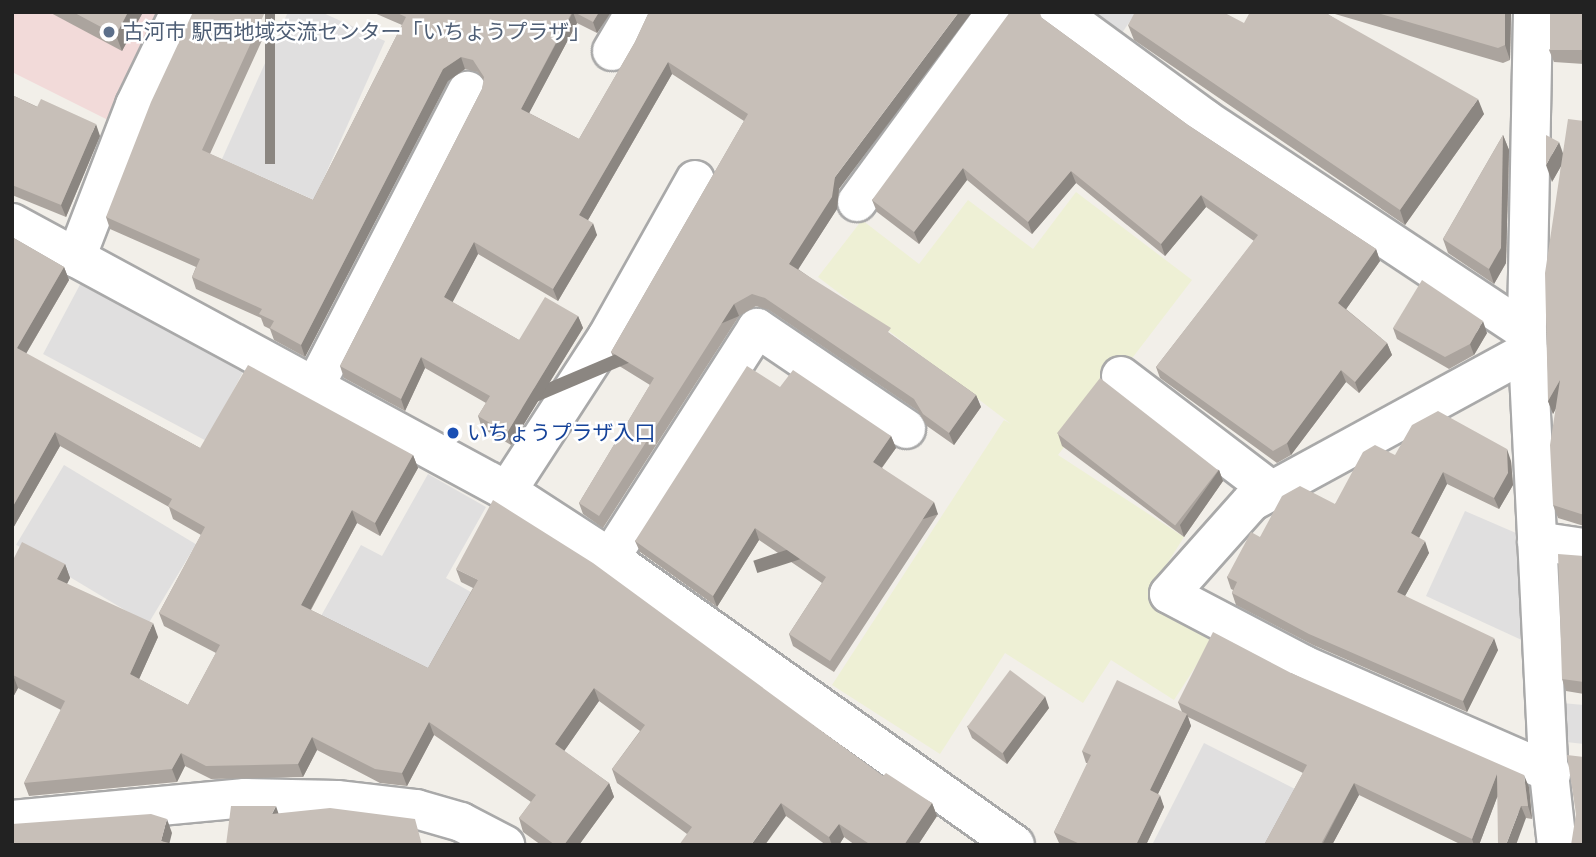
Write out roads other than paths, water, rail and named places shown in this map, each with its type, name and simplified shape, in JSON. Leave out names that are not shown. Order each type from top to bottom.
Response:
[{"type":"street","points":[[76,258],[135,105],[180,12]]},
{"type":"street","points":[[612,51],[635,12]]},
{"type":"street","points":[[857,202],[996,12]]},
{"type":"street","points":[[1059,12],[1205,119],[1527,342]]},
{"type":"street","points":[[1533,12],[1527,342],[1557,845]]},
{"type":"street","points":[[317,384],[467,91]]},
{"type":"street","points":[[507,491],[607,337],[695,180]]},
{"type":"street","points":[[12,223],[317,384],[507,491],[610,558],[1016,845]]},
{"type":"street","points":[[610,558],[757,328],[906,429]]},
{"type":"street","points":[[1527,342],[1251,502],[1169,594],[1304,665],[1551,773]]},
{"type":"street","points":[[1121,376],[1272,491]]},
{"type":"street","points":[[1537,541],[1584,548]]},
{"type":"street","points":[[12,820],[246,798],[337,800],[416,809],[461,822],[505,845]]},
{"type":"place","name":"古河市 駅西地域交流センター「いちょうプラザ」","points":[[109,32]]},
{"type":"place","name":"いちょうプラザ入口","points":[[453,433]]}]
